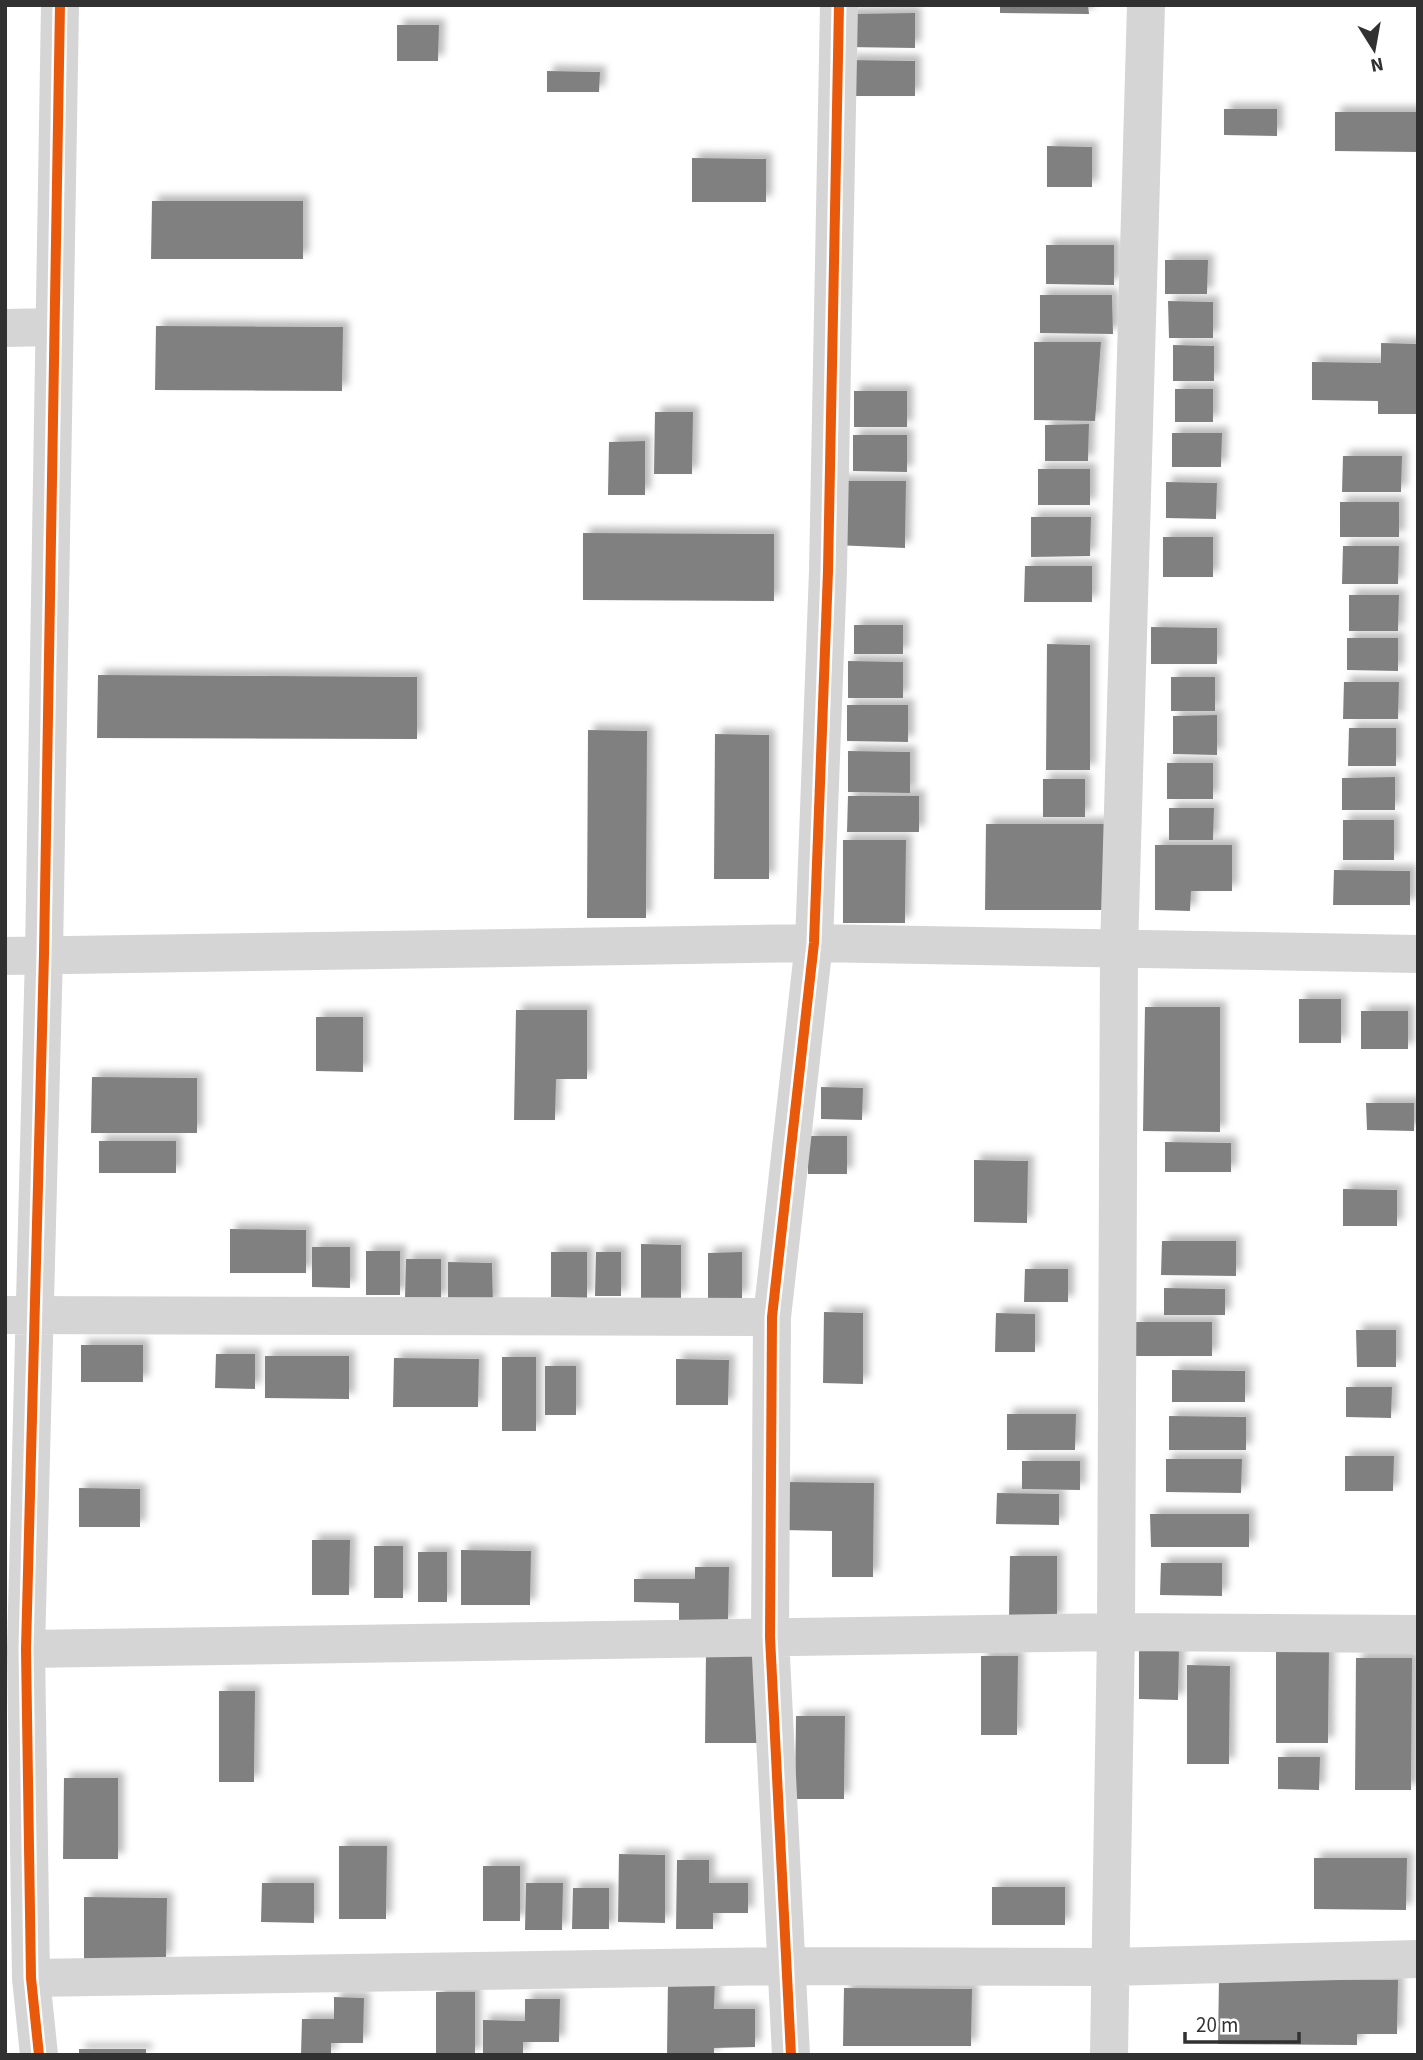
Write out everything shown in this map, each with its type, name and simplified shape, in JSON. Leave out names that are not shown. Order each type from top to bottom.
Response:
[{"type":"street","points":[[39,2055],[31,1978],[20,1315],[44,954],[60,5]]},
{"type":"street","points":[[791,2055],[771,1637],[772,1317],[814,943],[828,571],[839,5]]},
{"type":"street","points":[[1110,2055],[1116,1632],[1119,950],[1146,5]]},
{"type":"street","points":[[5,328],[54,327]]},
{"type":"street","points":[[5,956],[814,943],[1418,954]]},
{"type":"street","points":[[20,1315],[772,1317]]},
{"type":"street","points":[[26,1649],[1116,1632],[1418,1634]]},
{"type":"street","points":[[31,1978],[786,1966],[1111,1966],[1418,1959]]},
{"type":"building","points":[[1000,5],[1088,5],[1089,14],[1000,13]]},
{"type":"building","points":[[915,13],[915,48],[846,47],[846,14]]},
{"type":"building","points":[[397,25],[439,25],[438,61],[397,61]]},
{"type":"building","points":[[848,60],[915,61],[915,96],[848,96]]},
{"type":"building","points":[[547,71],[600,72],[599,92],[547,92]]},
{"type":"building","points":[[1224,109],[1277,109],[1277,136],[1224,135]]},
{"type":"building","points":[[1335,112],[1418,112],[1418,152],[1335,151]]},
{"type":"building","points":[[1047,146],[1092,147],[1092,187],[1047,187]]},
{"type":"building","points":[[692,158],[766,159],[766,202],[692,202]]},
{"type":"building","points":[[152,201],[303,201],[303,259],[151,259]]},
{"type":"building","points":[[1046,245],[1114,245],[1114,285],[1046,284]]},
{"type":"building","points":[[1165,260],[1208,260],[1207,294],[1165,294]]},
{"type":"building","points":[[1040,295],[1112,295],[1113,334],[1040,333]]},
{"type":"building","points":[[1168,301],[1213,302],[1213,338],[1169,338]]},
{"type":"building","points":[[156,326],[343,327],[342,391],[155,390]]},
{"type":"building","points":[[1034,342],[1101,342],[1095,421],[1034,420]]},
{"type":"building","points":[[1381,343],[1418,344],[1418,414],[1378,414],[1378,401],[1312,400],[1312,362],[1381,363]]},
{"type":"building","points":[[1173,345],[1214,346],[1214,381],[1173,381]]},
{"type":"building","points":[[1175,389],[1213,389],[1213,422],[1175,422]]},
{"type":"building","points":[[854,391],[907,391],[907,427],[854,427]]},
{"type":"building","points":[[655,412],[693,412],[692,474],[654,474]]},
{"type":"building","points":[[1089,424],[1088,461],[1045,461],[1045,425]]},
{"type":"building","points":[[1172,433],[1222,433],[1221,467],[1172,467]]},
{"type":"building","points":[[853,435],[907,435],[907,472],[853,471]]},
{"type":"building","points":[[645,441],[645,495],[608,495],[609,442]]},
{"type":"building","points":[[1343,456],[1402,456],[1401,492],[1342,492]]},
{"type":"building","points":[[1038,469],[1090,469],[1090,505],[1038,505]]},
{"type":"building","points":[[838,481],[906,481],[905,548],[834,545]]},
{"type":"building","points":[[1166,482],[1217,483],[1216,519],[1166,518]]},
{"type":"building","points":[[1340,502],[1399,502],[1399,537],[1340,537]]},
{"type":"building","points":[[1031,517],[1091,517],[1090,556],[1031,557]]},
{"type":"building","points":[[583,533],[774,534],[774,601],[583,600]]},
{"type":"building","points":[[1163,537],[1213,537],[1213,577],[1163,577]]},
{"type":"building","points":[[1343,546],[1399,546],[1398,584],[1342,584]]},
{"type":"building","points":[[1025,566],[1092,566],[1092,602],[1024,602]]},
{"type":"building","points":[[1349,595],[1399,595],[1398,631],[1349,631]]},
{"type":"building","points":[[854,625],[903,625],[903,654],[854,654]]},
{"type":"building","points":[[1151,627],[1217,628],[1217,664],[1151,664]]},
{"type":"building","points":[[1347,638],[1398,638],[1398,671],[1347,670]]},
{"type":"building","points":[[1047,644],[1090,645],[1090,770],[1046,770]]},
{"type":"building","points":[[848,661],[903,662],[903,698],[848,698]]},
{"type":"building","points":[[98,675],[417,677],[417,739],[97,738]]},
{"type":"building","points":[[1171,677],[1215,677],[1215,711],[1171,711]]},
{"type":"building","points":[[1344,682],[1399,682],[1398,719],[1343,719]]},
{"type":"building","points":[[847,705],[908,705],[908,742],[847,741]]},
{"type":"building","points":[[1217,715],[1217,755],[1173,754],[1173,716]]},
{"type":"building","points":[[1349,728],[1396,728],[1396,766],[1348,766]]},
{"type":"building","points":[[588,730],[647,731],[646,918],[587,918]]},
{"type":"building","points":[[715,734],[769,735],[769,879],[714,879]]},
{"type":"building","points":[[848,751],[910,752],[910,793],[848,792]]},
{"type":"building","points":[[1167,763],[1213,763],[1213,799],[1167,799]]},
{"type":"building","points":[[1395,777],[1395,810],[1342,810],[1342,778]]},
{"type":"building","points":[[1043,779],[1085,779],[1085,817],[1043,817]]},
{"type":"building","points":[[848,796],[919,796],[919,832],[847,832]]},
{"type":"building","points":[[1169,808],[1214,808],[1213,840],[1169,840]]},
{"type":"building","points":[[1343,820],[1394,820],[1394,860],[1343,860]]},
{"type":"building","points":[[986,824],[1108,824],[1107,910],[985,910]]},
{"type":"building","points":[[843,840],[906,840],[905,923],[843,923]]},
{"type":"building","points":[[1155,845],[1232,845],[1232,891],[1191,891],[1190,911],[1155,910]]},
{"type":"building","points":[[1334,870],[1410,871],[1410,905],[1333,905]]},
{"type":"building","points":[[1299,999],[1341,999],[1341,1043],[1299,1043]]},
{"type":"building","points":[[1145,1007],[1220,1007],[1220,1132],[1143,1131]]},
{"type":"building","points":[[516,1010],[587,1010],[587,1079],[556,1079],[555,1120],[514,1120]]},
{"type":"building","points":[[1361,1011],[1408,1011],[1408,1049],[1361,1049]]},
{"type":"building","points":[[316,1017],[363,1017],[363,1072],[316,1071]]},
{"type":"building","points":[[92,1077],[197,1078],[197,1133],[91,1133]]},
{"type":"building","points":[[821,1087],[863,1088],[862,1120],[821,1119]]},
{"type":"building","points":[[1366,1103],[1414,1103],[1414,1131],[1367,1130]]},
{"type":"building","points":[[808,1136],[847,1136],[847,1174],[808,1174]]},
{"type":"building","points":[[99,1141],[176,1141],[176,1173],[99,1173]]},
{"type":"building","points":[[1165,1142],[1231,1143],[1231,1172],[1165,1172]]},
{"type":"building","points":[[974,1160],[1028,1161],[1027,1223],[974,1222]]},
{"type":"building","points":[[1343,1189],[1397,1190],[1397,1226],[1343,1226]]},
{"type":"building","points":[[230,1229],[306,1230],[306,1273],[230,1273]]},
{"type":"building","points":[[1162,1241],[1236,1241],[1236,1276],[1161,1275]]},
{"type":"building","points":[[641,1244],[681,1245],[681,1298],[641,1298]]},
{"type":"building","points":[[312,1247],[350,1247],[350,1288],[312,1287]]},
{"type":"building","points":[[366,1251],[400,1251],[400,1295],[366,1295]]},
{"type":"building","points":[[551,1252],[587,1252],[587,1298],[551,1297]]},
{"type":"building","points":[[596,1252],[621,1252],[621,1296],[595,1296]]},
{"type":"building","points":[[742,1252],[742,1298],[708,1298],[708,1253]]},
{"type":"building","points":[[406,1259],[441,1259],[441,1300],[405,1299]]},
{"type":"building","points":[[448,1262],[492,1263],[493,1305],[448,1305]]},
{"type":"building","points":[[1025,1269],[1068,1269],[1068,1302],[1024,1302]]},
{"type":"building","points":[[1164,1288],[1225,1289],[1225,1315],[1164,1315]]},
{"type":"building","points":[[824,1312],[863,1313],[863,1384],[823,1383]]},
{"type":"building","points":[[996,1313],[1035,1314],[1035,1352],[995,1352]]},
{"type":"building","points":[[1135,1322],[1212,1322],[1212,1356],[1134,1356]]},
{"type":"building","points":[[1356,1330],[1396,1330],[1396,1367],[1357,1367]]},
{"type":"building","points":[[81,1345],[143,1345],[143,1382],[81,1382]]},
{"type":"building","points":[[216,1354],[255,1354],[255,1389],[215,1388]]},
{"type":"building","points":[[265,1356],[349,1356],[349,1399],[265,1398]]},
{"type":"building","points":[[502,1357],[536,1357],[536,1431],[502,1431]]},
{"type":"building","points":[[394,1358],[479,1359],[478,1407],[393,1407]]},
{"type":"building","points":[[676,1359],[729,1360],[728,1405],[676,1405]]},
{"type":"building","points":[[545,1366],[576,1366],[576,1415],[545,1415]]},
{"type":"building","points":[[1172,1370],[1245,1371],[1245,1402],[1172,1402]]},
{"type":"building","points":[[1346,1387],[1392,1387],[1391,1418],[1346,1417]]},
{"type":"building","points":[[1007,1414],[1076,1414],[1075,1450],[1007,1450]]},
{"type":"building","points":[[1169,1416],[1246,1417],[1246,1450],[1169,1450]]},
{"type":"building","points":[[1345,1456],[1394,1456],[1393,1491],[1345,1491]]},
{"type":"building","points":[[1166,1459],[1242,1459],[1241,1493],[1166,1492]]},
{"type":"building","points":[[1022,1461],[1080,1461],[1080,1490],[1022,1489]]},
{"type":"building","points":[[784,1482],[874,1483],[873,1577],[832,1577],[832,1531],[784,1530]]},
{"type":"building","points":[[79,1488],[140,1489],[140,1527],[79,1527]]},
{"type":"building","points":[[997,1493],[1059,1494],[1059,1525],[996,1524]]},
{"type":"building","points":[[1150,1514],[1249,1514],[1249,1547],[1151,1547]]},
{"type":"building","points":[[312,1540],[350,1540],[349,1595],[312,1595]]},
{"type":"building","points":[[374,1546],[403,1546],[403,1598],[374,1598]]},
{"type":"building","points":[[461,1550],[531,1551],[530,1605],[461,1605]]},
{"type":"building","points":[[418,1552],[447,1552],[447,1602],[418,1602]]},
{"type":"building","points":[[1010,1556],[1057,1556],[1057,1620],[1009,1620]]},
{"type":"building","points":[[1161,1563],[1222,1563],[1222,1596],[1160,1595]]},
{"type":"building","points":[[695,1567],[729,1567],[728,1623],[679,1622],[679,1603],[634,1602],[634,1579],[695,1579]]},
{"type":"building","points":[[1139,1649],[1179,1649],[1178,1700],[1139,1699]]},
{"type":"building","points":[[1276,1650],[1329,1650],[1328,1743],[1276,1743]]},
{"type":"building","points":[[706,1653],[758,1653],[757,1743],[705,1743]]},
{"type":"building","points":[[981,1656],[1018,1656],[1017,1735],[981,1735]]},
{"type":"building","points":[[1356,1658],[1412,1658],[1411,1790],[1355,1790]]},
{"type":"building","points":[[1187,1665],[1230,1666],[1229,1764],[1187,1764]]},
{"type":"building","points":[[219,1691],[255,1691],[254,1782],[219,1782]]},
{"type":"building","points":[[796,1716],[845,1716],[844,1799],[795,1799]]},
{"type":"building","points":[[1278,1757],[1320,1757],[1319,1790],[1278,1789]]},
{"type":"building","points":[[64,1778],[118,1778],[118,1859],[63,1859]]},
{"type":"building","points":[[339,1846],[387,1846],[386,1919],[339,1919]]},
{"type":"building","points":[[619,1854],[665,1855],[665,1923],[618,1922]]},
{"type":"building","points":[[1314,1858],[1407,1858],[1406,1910],[1314,1909]]},
{"type":"building","points":[[677,1860],[709,1860],[709,1883],[748,1883],[748,1913],[713,1913],[713,1929],[676,1929]]},
{"type":"building","points":[[483,1866],[520,1866],[520,1921],[483,1921]]},
{"type":"building","points":[[262,1883],[314,1883],[314,1923],[261,1922]]},
{"type":"building","points":[[526,1883],[563,1883],[562,1930],[525,1930]]},
{"type":"building","points":[[992,1887],[1065,1887],[1065,1925],[992,1925]]},
{"type":"building","points":[[573,1888],[609,1888],[609,1929],[572,1929]]},
{"type":"building","points":[[84,1897],[167,1898],[166,1960],[84,1960]]},
{"type":"building","points":[[1219,1979],[1398,1980],[1397,2034],[1357,2034],[1357,2045],[1218,2044]]},
{"type":"building","points":[[668,1980],[715,1980],[714,2009],[755,2009],[755,2047],[714,2048],[714,2055],[667,2055]]},
{"type":"building","points":[[844,1988],[972,1989],[971,2046],[843,2046]]},
{"type":"building","points":[[436,1992],[475,1992],[475,2055],[436,2055]]},
{"type":"building","points":[[334,1997],[364,1998],[363,2043],[331,2043],[331,2055],[301,2055],[302,2019],[334,2019]]},
{"type":"building","points":[[525,1999],[560,1999],[559,2042],[523,2042],[523,2055],[483,2055],[483,2020],[525,2021]]},
{"type":"building","points":[[79,2049],[146,2049],[146,2055],[79,2055]]},
{"type":"cycle path","points":[[39,2055],[31,1978],[26,1649],[44,954],[60,5]]},
{"type":"cycle path","points":[[791,2055],[770,1637],[772,1317],[814,943],[828,571],[839,5]]}]
